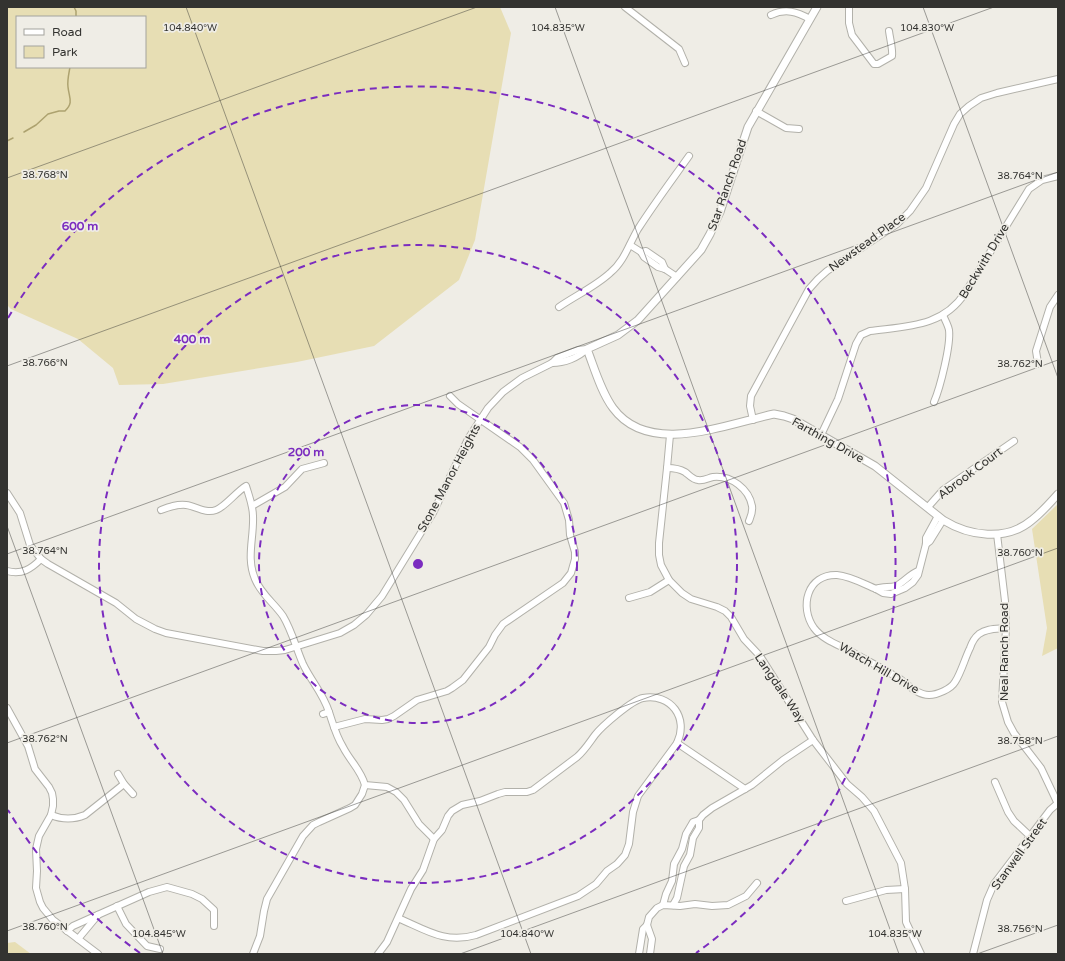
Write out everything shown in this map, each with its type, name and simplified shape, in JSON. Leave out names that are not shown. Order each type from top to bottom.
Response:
[{"type":"street","name":"Star Ranch Road","points":[[587,349],[607,341],[628,329],[647,311],[701,250],[715,224],[744,135],[756,111],[817,7]]},
{"type":"street","points":[[849,7],[849,23],[852,35],[874,64],[878,64],[892,56],[893,52],[890,43],[889,31]]},
{"type":"street","points":[[628,8],[679,49],[685,63]]},
{"type":"street","points":[[771,15],[787,10],[810,19]]},
{"type":"street","name":"Newstead Place","points":[[753,420],[750,406],[751,396],[809,289],[827,271],[897,224],[910,211],[926,188],[954,124],[960,114],[981,98],[1058,78]]},
{"type":"street","points":[[756,111],[786,128],[799,128]]},
{"type":"street","points":[[559,307],[610,274],[623,258],[651,210],[689,156]]},
{"type":"street","name":"Beckwith Drive","points":[[821,435],[838,399],[856,344],[861,335],[870,331],[931,322],[960,302],[1029,189],[1042,180],[1058,176]]},
{"type":"street","points":[[630,245],[641,252],[646,251],[662,262],[665,269],[677,277]]},
{"type":"street","points":[[1038,363],[1036,351],[1050,307],[1058,295]]},
{"type":"street","points":[[934,402],[939,391],[949,339],[948,328],[943,315]]},
{"type":"street","name":"Farthing Drive","points":[[587,349],[608,401],[613,409],[622,418],[638,429],[670,435],[753,420],[769,415],[779,415],[793,419],[875,466],[941,518],[955,527],[968,532],[982,534],[1010,532],[1031,521],[1058,494]]},
{"type":"street","name":"Stone Manor Heights","points":[[7,493],[20,513],[30,545],[41,559],[116,603],[136,619],[166,633],[263,651],[276,652],[297,647],[347,629],[360,621],[372,609],[382,596],[433,513],[468,439],[480,419],[495,400],[513,384],[533,371],[552,363],[557,358],[578,350],[587,349]]},
{"type":"street","points":[[334,727],[365,719],[388,719],[417,700],[447,691],[452,688],[462,680],[489,647],[498,629],[503,624],[563,583],[574,567],[575,552],[564,503],[533,460],[520,447],[458,404],[450,396]]},
{"type":"street","name":"Langdale Way","points":[[670,435],[668,468],[659,543],[659,555],[663,569],[670,580],[682,593],[691,599],[717,607],[725,611],[731,617],[744,639],[760,656],[813,740],[847,784],[862,797],[874,811],[901,863],[905,889],[906,922],[921,954]]},
{"type":"street","name":"Abrook Court","points":[[928,507],[943,490],[1014,441]]},
{"type":"street","points":[[252,506],[285,488],[302,469],[324,462]]},
{"type":"street","points":[[668,468],[678,469],[698,480],[720,477],[739,484],[746,492],[752,506],[749,521]]},
{"type":"street","points":[[161,510],[181,505],[187,505],[210,511],[222,508],[234,495],[246,486],[252,506],[254,521],[250,551],[253,574],[263,593],[279,610],[285,620],[303,664],[324,696],[326,713],[334,727],[340,743],[356,766],[365,785],[362,794],[355,805],[313,825],[303,836],[267,899],[260,936],[253,954]]},
{"type":"street","name":"Watch Hill Drive","points":[[941,518],[926,538],[926,544],[918,575],[913,582],[901,591],[887,594],[879,592],[876,589],[845,576],[834,575],[825,577],[815,582],[809,590],[806,600],[806,610],[809,620],[823,637],[885,669],[917,691],[927,695],[937,693],[955,683],[974,638],[980,632],[990,629],[1006,628]]},
{"type":"street","name":"Neal Ranch Road","points":[[997,534],[1005,601],[1006,628],[1002,702],[1008,722],[1014,733],[1041,768],[1058,803]]},
{"type":"street","points":[[7,571],[18,573],[24,571],[41,559]]},
{"type":"street","points":[[629,598],[650,592],[670,580]]},
{"type":"street","points":[[378,954],[387,942],[411,889],[427,862],[434,839],[442,830],[448,816],[452,812],[462,805],[480,801],[505,792],[528,792],[539,786],[583,752],[599,730],[638,700],[644,698],[658,698],[669,703],[674,708],[680,717],[680,736],[677,743],[638,796],[633,812],[629,844],[625,855],[585,893],[476,935],[461,938],[441,936],[398,918]]},
{"type":"street","points":[[7,708],[28,746],[38,775],[46,782],[52,793],[53,806],[51,815],[37,842],[37,895],[48,916],[98,954]]},
{"type":"street","points":[[673,905],[677,898],[681,884],[684,866],[690,855],[693,838],[699,828],[699,820],[703,814],[752,785],[783,760],[813,740]]},
{"type":"street","points":[[677,743],[745,789]]},
{"type":"street","points":[[118,774],[133,794]]},
{"type":"street","points":[[995,782],[1008,812],[1014,821],[1030,836]]},
{"type":"street","points":[[51,815],[65,819],[78,818],[86,815],[124,784]]},
{"type":"street","points":[[365,785],[387,787],[396,792],[404,800],[419,824],[434,839]]},
{"type":"street","name":"Stanwell Street","points":[[973,954],[987,900],[994,884],[1050,810],[1058,803]]},
{"type":"street","points":[[663,905],[672,881],[674,864],[682,849],[686,834],[693,822],[699,820]]},
{"type":"street","points":[[672,881],[681,884]]},
{"type":"street","points":[[639,954],[644,929],[647,926],[649,917],[653,911],[663,905],[728,905],[746,896],[757,883]]},
{"type":"street","points":[[67,931],[72,926],[149,892],[158,889],[173,888],[192,894],[214,910],[214,926]]},
{"type":"street","points":[[846,901],[881,892],[905,889]]},
{"type":"street","points":[[118,906],[126,924],[147,946],[160,948]]},
{"type":"street","points":[[78,939],[99,914]]},
{"type":"street","points":[[647,926],[652,939],[650,954]]},
{"type":"green space","points":[[7,7],[500,7],[511,33],[475,240],[459,280],[374,346],[297,362],[163,384],[119,385],[113,368],[78,339],[11,309],[7,305]]},
{"type":"green space","points":[[1058,504],[1058,648],[1042,656],[1047,628],[1032,529]]},
{"type":"green space","points":[[15,942],[31,954],[7,954],[7,943]]},
{"type":"waterway","points":[[74,7],[76,16]]},
{"type":"waterway","points":[[24,132],[36,125],[48,114],[65,111],[68,108],[70,102],[68,85],[70,68]]},
{"type":"waterway","points":[[7,141],[13,138]]}]
